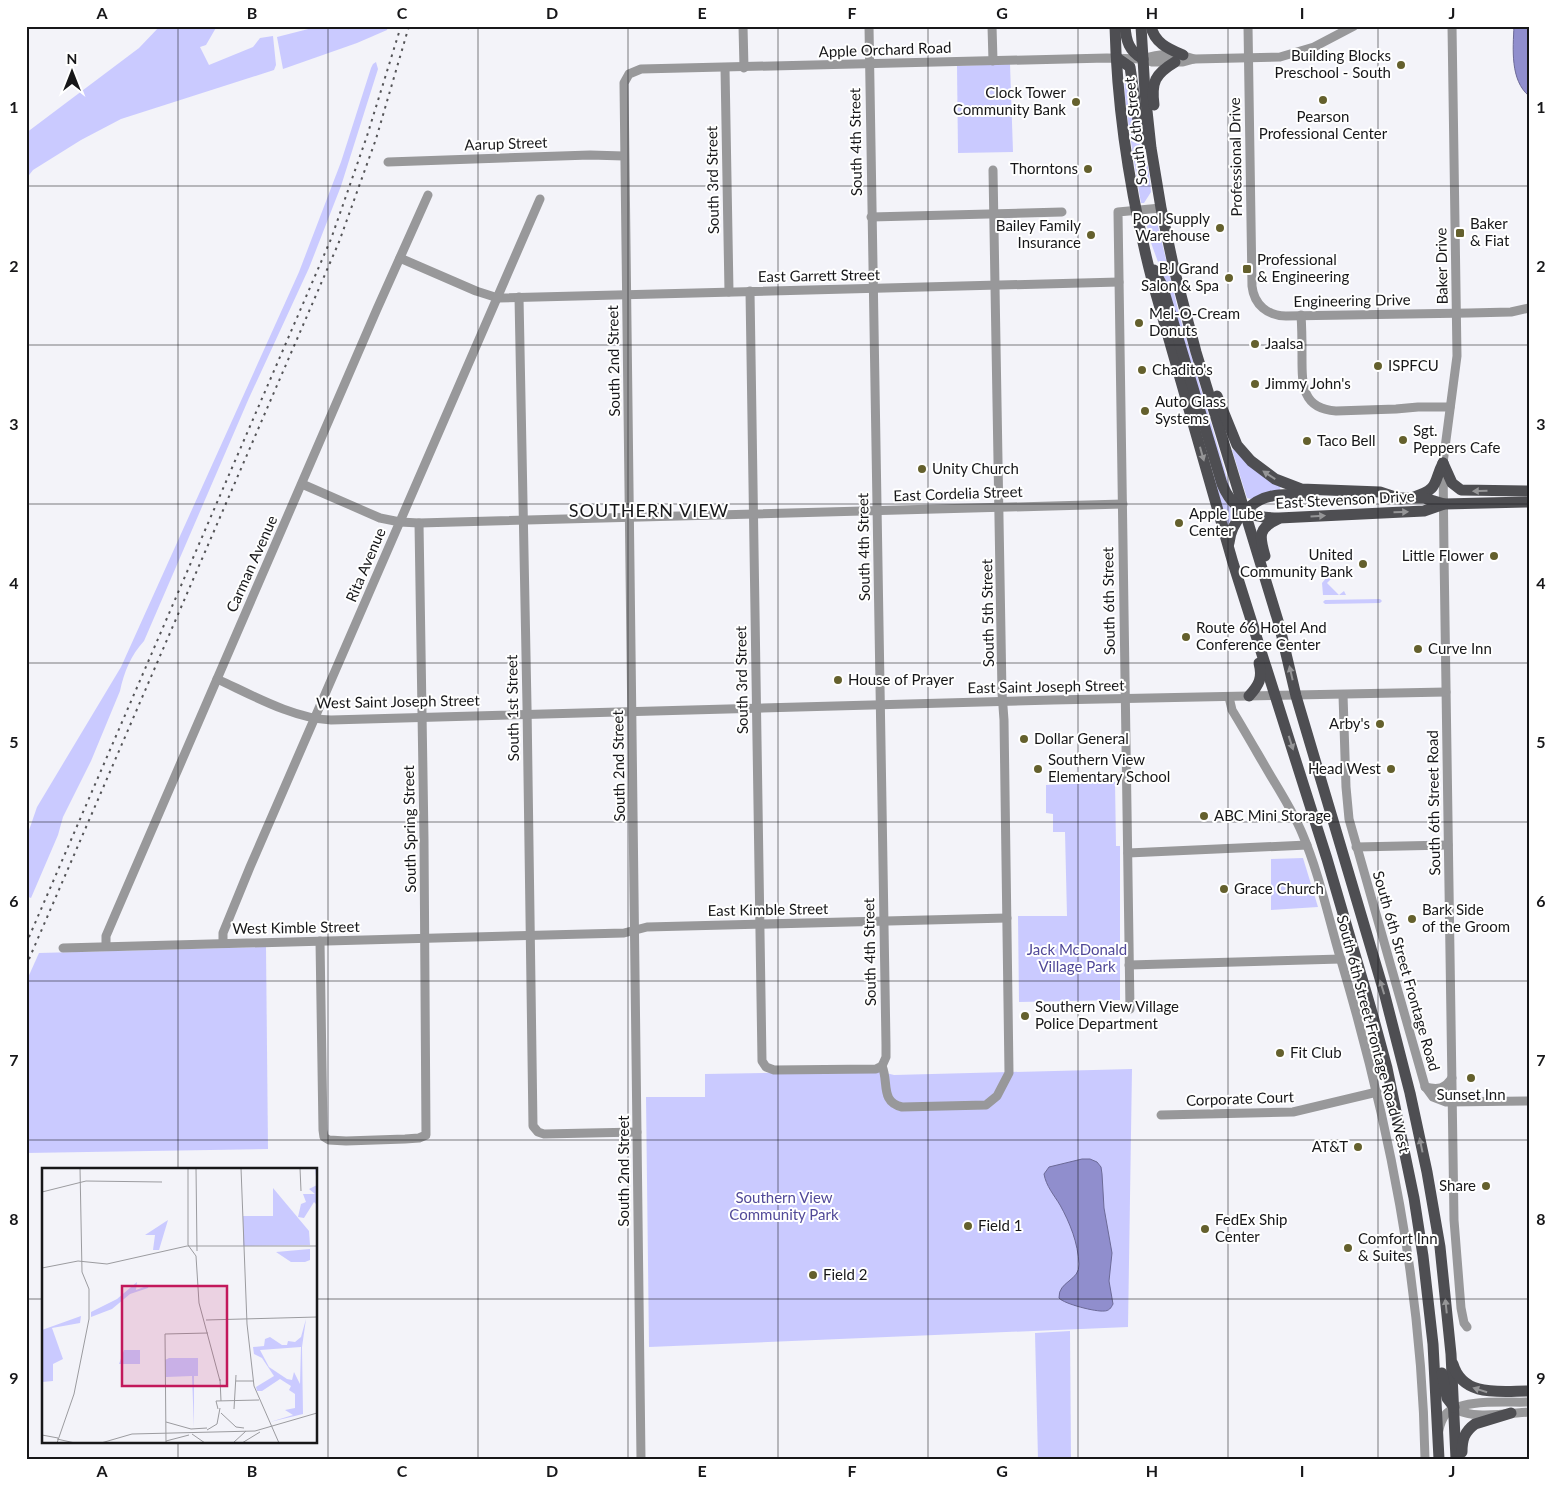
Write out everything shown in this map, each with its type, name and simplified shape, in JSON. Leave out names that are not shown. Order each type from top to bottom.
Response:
[{"type":"main road","name":"South 6th Street","points":[[1115,26],[1125,141],[1137,211]]},
{"type":"main road","points":[[1125,26],[1129,46],[1136,55],[1143,59]]},
{"type":"main road","name":"South 6th Street","points":[[1141,26],[1152,150],[1161,208]]},
{"type":"main road","points":[[1151,26],[1156,39],[1161,44],[1184,59],[1159,74],[1154,83],[1153,96],[1157,135],[1152,150]]},
{"type":"main road","points":[[1117,58],[1130,67],[1139,127],[1152,150]]},
{"type":"main road","points":[[1161,208],[1174,269],[1196,352],[1384,992],[1410,1093],[1427,1172],[1440,1247],[1451,1354],[1456,1459]]},
{"type":"main road","points":[[1137,211],[1146,255],[1228,547],[1328,859],[1393,1093],[1415,1204],[1428,1296],[1439,1430],[1439,1459]]},
{"type":"main road","points":[[1146,255],[1162,285],[1222,484],[1228,498],[1244,512]]},
{"type":"main road","points":[[1196,352],[1208,375],[1237,444],[1251,461],[1267,474],[1283,483],[1301,489],[1380,492],[1405,498],[1426,492],[1434,486],[1438,482],[1443,463]]},
{"type":"main road","points":[[1443,463],[1452,483],[1461,490],[1529,491]]},
{"type":"main road","name":"East Stevenson Drive","points":[[1244,512],[1253,504],[1279,494],[1424,498],[1444,504]]},
{"type":"main road","name":"East Stevenson Drive","points":[[1244,512],[1261,517],[1279,518],[1424,511],[1444,504],[1529,502]]},
{"type":"main road","points":[[1228,547],[1232,530],[1244,512]]},
{"type":"main road","points":[[1279,518],[1266,526],[1260,536],[1283,617],[1285,650]]},
{"type":"main road","points":[[1241,587],[1240,603],[1261,671],[1260,681],[1249,696]]},
{"type":"main road","points":[[1415,1204],[1430,1247],[1444,1386],[1447,1398],[1455,1408]]},
{"type":"main road","points":[[1451,1354],[1456,1372],[1467,1384],[1476,1389],[1488,1392],[1529,1392]]},
{"type":"main road","points":[[1462,1459],[1464,1435],[1474,1424],[1511,1413]]},
{"type":"street","points":[[743,26],[744,68]]},
{"type":"street","name":"South 4th Street","points":[[869,26],[886,1057],[882,1066],[887,1095],[896,1106],[986,1106],[997,1096],[1003,1086],[1008,1073],[1009,1056]]},
{"type":"street","points":[[992,26],[993,61]]},
{"type":"street","name":"Professional Drive","points":[[1248,26],[1252,286]]},
{"type":"street","name":"Apple Orchard Road","points":[[629,74],[641,69],[1117,58],[1143,59],[1152,62],[1184,59],[1280,57],[1314,47],[1354,26]]},
{"type":"street","name":"Baker Drive","points":[[1444,504],[1443,463],[1457,356],[1452,26]]},
{"type":"street","name":"South 3rd Street","points":[[725,68],[729,292]]},
{"type":"street","name":"South 2nd Street","points":[[629,74],[623,88],[641,1459]]},
{"type":"street","name":"Aarup Street","points":[[388,162],[590,155],[624,156]]},
{"type":"street","name":"South 5th Street","points":[[993,170],[1009,1056]]},
{"type":"street","name":"Carman Avenue","points":[[106,946],[106,936],[428,195]]},
{"type":"street","name":"Rita Avenue","points":[[223,943],[226,925],[540,199]]},
{"type":"street","name":"South 6th Street","points":[[1130,1008],[1118,212],[1161,208]]},
{"type":"street","points":[[871,217],[1062,212]]},
{"type":"street","points":[[400,258],[476,291],[498,298]]},
{"type":"street","name":"East Garrett Street","points":[[498,298],[1119,282]]},
{"type":"street","name":"Engineering Drive","points":[[1252,286],[1258,302],[1268,312],[1280,316],[1511,312],[1529,308]]},
{"type":"street","name":"South 3rd Street","points":[[750,292],[762,1061],[766,1067],[774,1070],[876,1068],[882,1066]]},
{"type":"street","name":"South 1st Street","points":[[519,297],[532,1118],[535,1130],[544,1134],[637,1132]]},
{"type":"street","points":[[1301,315],[1302,380],[1307,396],[1316,406],[1336,411],[1450,407]]},
{"type":"street","name":"East Cordelia Street","points":[[302,484],[372,515],[400,522],[419,523],[1123,504]]},
{"type":"street","name":"South 6th Street Road","points":[[1444,504],[1452,1102]]},
{"type":"street","name":"South Spring Street","points":[[320,941],[322,1130],[324,1137],[329,1140],[346,1141],[412,1139],[426,1135],[419,523]]},
{"type":"street","name":"West Saint Joseph Street","points":[[217,679],[260,700],[315,719],[527,714]]},
{"type":"street","name":"East Saint Joseph Street","points":[[527,714],[1126,698],[1446,692]]},
{"type":"street","name":"South 6th Street Frontage Road","points":[[1343,695],[1347,805],[1356,848],[1425,1087],[1437,1099],[1452,1102]]},
{"type":"street","name":"South 6th Street Frontage Road West","points":[[1229,697],[1232,710],[1288,803],[1307,845],[1341,959],[1377,1092],[1398,1187],[1413,1291],[1420,1359],[1425,1459]]},
{"type":"street","points":[[1128,853],[1307,845]]},
{"type":"street","points":[[1356,848],[1448,845]]},
{"type":"street","name":"East Kimble Street","points":[[530,935],[624,933],[648,927],[1007,918]]},
{"type":"street","name":"West Kimble Street","points":[[63,948],[530,935]]},
{"type":"street","points":[[1129,964],[1341,959]]},
{"type":"street","points":[[1425,1087],[1433,1089],[1443,1088],[1452,1078]]},
{"type":"street","name":"Corporate Court","points":[[1160,1115],[1293,1112],[1377,1092]]},
{"type":"street","points":[[1467,1327],[1464,1323],[1456,1253],[1452,1102],[1529,1101]]},
{"type":"street","points":[[1439,1430],[1445,1415],[1460,1406],[1529,1402]]},
{"type":"street","points":[[1455,1408],[1462,1414],[1473,1415],[1529,1412]]},
{"type":"green space","points":[[160,26],[217,26],[206,45],[200,47],[209,65],[253,47],[260,38],[273,36],[276,65],[274,70],[121,119],[81,140],[33,170],[26,179],[26,133],[139,48]]},
{"type":"green space","points":[[320,26],[388,26],[387,30],[357,43],[283,69],[277,37]]},
{"type":"green space","points":[[376,62],[378,69],[341,186],[309,268],[249,398],[144,641],[135,652],[129,664],[91,761],[63,817],[58,835],[31,898],[26,896],[26,839],[37,807],[121,667],[299,272],[341,162],[371,68]]},
{"type":"green space","points":[[1010,64],[1013,152],[958,153],[957,66]]},
{"type":"green space","points":[[1127,72],[1138,140],[1148,167],[1150,181],[1151,192],[1144,203],[1141,203],[1127,114],[1125,87]]},
{"type":"green space","points":[[1145,217],[1153,217],[1158,226],[1179,314],[1231,491],[1229,492],[1170,295],[1150,240]]},
{"type":"green space","points":[[1237,448],[1281,485],[1280,490],[1251,499],[1247,498],[1232,450]]},
{"type":"green space","points":[[1209,459],[1221,495],[1235,512],[1227,527]]},
{"type":"green space","points":[[1327,577],[1331,579],[1327,583],[1339,595],[1323,595],[1322,583]]},
{"type":"green space","points":[[1380,599],[1382,601],[1380,603],[1325,604],[1323,602],[1325,600]]},
{"type":"green space","name":"Jack McDonald Village Park","points":[[1115,782],[1116,846],[1120,846],[1120,1000],[1019,1002],[1018,916],[1067,916],[1065,832],[1053,832],[1053,814],[1046,813],[1046,785]]},
{"type":"green space","points":[[1303,858],[1318,907],[1271,910],[1271,859]]},
{"type":"green space","points":[[266,947],[268,1149],[26,1153],[26,982],[39,953]]},
{"type":"green space","name":"Southern View Community Park","points":[[1132,1069],[1128,1327],[649,1347],[646,1097],[705,1097],[705,1074],[878,1071],[894,1075]]},
{"type":"green space","points":[[1070,1331],[1071,1459],[1038,1459],[1035,1333]]},
{"type":"shaded area","points":[[1514,26],[1529,26],[1529,96],[1518,82],[1514,64]]},
{"type":"shaded area","points":[[1082,1159],[1090,1159],[1097,1162],[1101,1167],[1104,1208],[1112,1253],[1109,1281],[1113,1304],[1106,1311],[1080,1307],[1059,1298],[1062,1288],[1076,1274],[1079,1264],[1070,1226],[1048,1186],[1044,1174],[1049,1167]]},
{"type":"railway","points":[[26,944],[331,239],[367,136],[401,26]]},
{"type":"railway","points":[[26,966],[339,242],[376,139],[409,26]]},
{"type":"place","name":"Building Blocks Preschool - South","points":[[1401,65]]},
{"type":"place","name":"Pearson Professional Center","points":[[1323,100]]},
{"type":"place","name":"Clock Tower Community Bank","points":[[1076,102]]},
{"type":"place","name":"Thorntons","points":[[1088,169]]},
{"type":"place","name":"Pool Supply Warehouse","points":[[1220,228]]},
{"type":"place","name":"Baker & Fiat","points":[[1460,233]]},
{"type":"place","name":"Bailey Family Insurance","points":[[1091,235]]},
{"type":"place","name":"Professional & Engineering","points":[[1247,269]]},
{"type":"place","name":"BJ Grand Salon & Spa","points":[[1229,278]]},
{"type":"place","name":"Mel-O-Cream Donuts","points":[[1139,323]]},
{"type":"place","name":"Jaalsa","points":[[1255,344]]},
{"type":"place","name":"ISPFCU","points":[[1378,366]]},
{"type":"place","name":"Chadito's","points":[[1142,370]]},
{"type":"place","name":"Jimmy John's","points":[[1255,384]]},
{"type":"place","name":"Auto Glass Systems","points":[[1145,411]]},
{"type":"place","name":"Sgt. Peppers Cafe","points":[[1403,440]]},
{"type":"place","name":"Taco Bell","points":[[1307,441]]},
{"type":"place","name":"Unity Church","points":[[922,469]]},
{"type":"place","name":"Apple Lube Center","points":[[1179,523]]},
{"type":"place","name":"Little Flower","points":[[1494,556]]},
{"type":"place","name":"United Community Bank","points":[[1363,564]]},
{"type":"place","name":"Route 66 Hotel And Conference Center","points":[[1186,637]]},
{"type":"place","name":"Curve Inn","points":[[1418,649]]},
{"type":"place","name":"House of Prayer","points":[[838,680]]},
{"type":"place","name":"Arby's","points":[[1380,724]]},
{"type":"place","name":"Dollar General","points":[[1024,739]]},
{"type":"place","name":"Southern View Elementary School","points":[[1038,769]]},
{"type":"place","name":"Head West","points":[[1391,769]]},
{"type":"place","name":"ABC Mini Storage","points":[[1204,816]]},
{"type":"place","name":"Grace Church","points":[[1224,889]]},
{"type":"place","name":"Bark Side of the Groom","points":[[1412,919]]},
{"type":"place","name":"Southern View Village Police Department","points":[[1025,1016]]},
{"type":"place","name":"Fit Club","points":[[1280,1053]]},
{"type":"place","name":"Sunset Inn","points":[[1471,1078]]},
{"type":"place","name":"AT&T","points":[[1358,1147]]},
{"type":"place","name":"Share","points":[[1486,1186]]},
{"type":"place","name":"Field 1","points":[[968,1226]]},
{"type":"place","name":"FedEx Ship Center","points":[[1205,1229]]},
{"type":"place","name":"Comfort Inn & Suites","points":[[1348,1248]]},
{"type":"place","name":"Field 2","points":[[813,1275]]},
{"type":"district","name":"SOUTHERN VIEW","points":[[649,511]]}]
